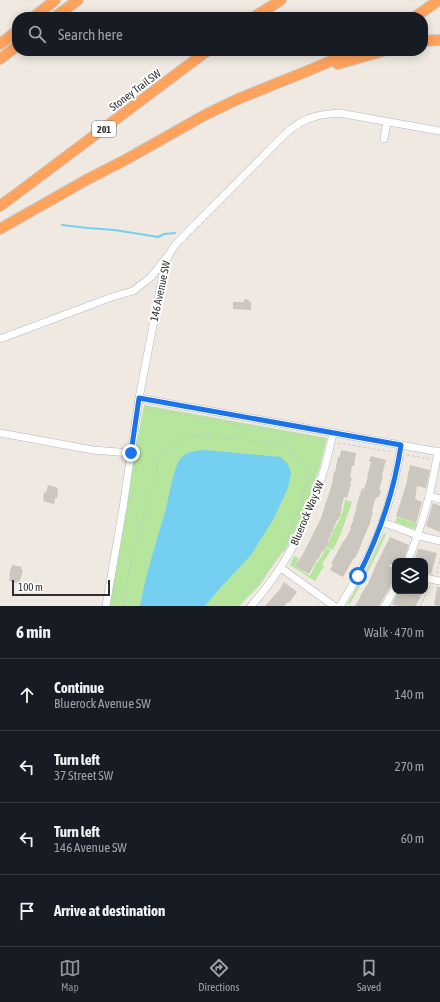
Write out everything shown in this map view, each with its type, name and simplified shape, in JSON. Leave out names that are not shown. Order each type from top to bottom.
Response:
[{"type":"highway","points":[[62,12],[78,0]]},
{"type":"highway","points":[[262,12],[281,0]]},
{"type":"highway","points":[[423,12],[439,0]]},
{"type":"highway","points":[[40,12],[54,1]]},
{"type":"highway","points":[[0,44],[12,35]]},
{"type":"highway","points":[[428,41],[440,40]]},
{"type":"highway","points":[[0,59],[12,50]]},
{"type":"highway","name":"Stoney Trail SW","points":[[0,206],[200,56]]},
{"type":"highway","points":[[0,229],[206,115],[238,99],[342,56]]},
{"type":"highway","points":[[305,72],[364,56]]},
{"type":"street","name":"146 Avenue SW","points":[[106,606],[123,508],[139,398],[164,269],[168,256],[175,245],[288,131],[316,116],[339,113],[386,122],[412,130],[440,131]]},
{"type":"street","points":[[384,139],[386,122]]},
{"type":"street","points":[[0,339],[112,297],[133,291],[151,277],[168,256]]},
{"type":"street","points":[[139,398],[439,452],[427,506],[409,558]]},
{"type":"street","points":[[0,433],[94,450],[131,453]]},
{"type":"street","name":"Bluerock Way SW","points":[[251,606],[264,591],[280,568],[303,528],[314,501],[328,457],[333,433]]},
{"type":"street","points":[[340,606],[364,563],[382,522],[395,479],[401,445]]},
{"type":"street","points":[[429,496],[440,499]]},
{"type":"street","points":[[382,522],[440,542]]},
{"type":"street","points":[[280,568],[334,606]]},
{"type":"street","points":[[385,606],[392,593]]},
{"type":"path","points":[[150,409],[321,439],[323,443]]},
{"type":"path","points":[[123,606],[130,566],[161,453],[176,440],[205,434],[280,444],[295,452],[306,468],[305,490]]},
{"type":"path","points":[[335,442],[394,453]]},
{"type":"path","points":[[407,455],[433,460]]},
{"type":"path","points":[[232,606],[264,575],[284,544],[299,510],[305,490],[318,465]]},
{"type":"path","points":[[420,606],[433,580],[440,558]]},
{"type":"green space","points":[[144,405],[327,438],[320,466],[304,513],[293,536],[284,552],[283,551],[259,586],[239,606],[107,606]]},
{"type":"green space","points":[[345,500],[352,502],[333,550],[326,547],[333,532],[325,528],[334,530],[341,517],[336,514],[342,514]]},
{"type":"green space","points":[[397,517],[418,524],[414,529],[395,522]]},
{"type":"green space","points":[[384,533],[386,534],[378,552],[349,605],[349,601],[366,571]]},
{"type":"green space","points":[[326,548],[331,550],[322,564],[324,566],[315,581],[290,565],[294,556],[299,558],[295,566],[310,576],[317,561],[318,562]]},
{"type":"water","points":[[204,450],[281,457],[288,464],[291,473],[288,488],[274,518],[251,555],[205,606],[140,606],[145,581],[167,505],[172,480],[179,461],[186,454]]},
{"type":"building","points":[[244,299],[251,302],[251,310],[233,309],[233,302],[244,302]]},
{"type":"building","points":[[341,450],[356,453],[354,466],[352,466],[350,477],[352,478],[351,484],[347,498],[344,497],[338,521],[337,520],[329,541],[309,574],[295,566],[303,554],[321,518]]},
{"type":"building","points":[[371,456],[386,460],[379,490],[381,490],[379,497],[375,500],[371,521],[359,550],[343,577],[330,570],[333,565],[331,564],[351,528],[362,488],[364,489],[368,477],[371,462],[369,461]]},
{"type":"building","points":[[410,465],[430,470],[426,488],[417,486],[415,499],[422,502],[416,523],[396,516],[406,485]]},
{"type":"building","points":[[48,485],[58,488],[57,498],[55,498],[54,504],[43,501],[44,492],[46,493]]},
{"type":"building","points":[[433,503],[440,506],[440,532],[426,526]]},
{"type":"building","points":[[390,537],[409,545],[404,558],[392,558],[392,564],[390,564],[389,566],[392,568],[392,583],[379,606],[355,606],[369,582]]},
{"type":"building","points":[[418,549],[437,553],[431,574],[428,574],[428,558],[415,558]]},
{"type":"building","points":[[12,565],[22,567],[21,569],[23,570],[19,584],[9,581]]},
{"type":"building","points":[[284,582],[297,592],[289,603],[288,602],[284,606],[265,606],[280,589]]},
{"type":"building","points":[[437,587],[440,587],[440,606],[434,605]]},
{"type":"building","points":[[397,594],[422,594],[416,606],[397,606],[392,604]]},
{"type":"waterway","points":[[62,225],[115,230],[158,237],[164,234],[175,233]]},
{"type":"route","points":[[131,453],[139,398],[401,445],[392,491],[382,522],[368,557],[358,576]]}]
